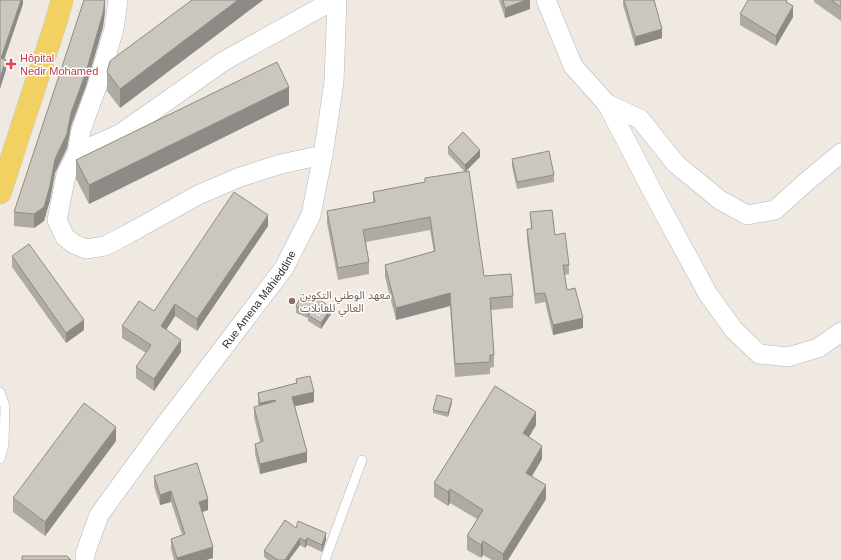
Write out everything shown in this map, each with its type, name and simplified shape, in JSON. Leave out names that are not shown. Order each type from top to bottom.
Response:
[{"type":"main road","points":[[0,193],[10,153],[56,22],[62,0]]},
{"type":"street","points":[[118,0],[114,30],[96,89],[81,130],[77,153],[66,175],[57,220],[65,237],[74,244],[86,249],[105,246],[198,195],[240,176],[281,164],[323,155]]},
{"type":"street","points":[[77,153],[120,134],[224,61],[334,0]]},
{"type":"street","name":"Rue Amena Mahieddine","points":[[85,560],[85,554],[100,515],[163,428],[284,268],[311,215],[323,155],[334,82],[337,0]]},
{"type":"street","points":[[546,0],[573,66],[607,104],[708,294],[734,330],[758,354],[788,357],[818,348],[841,332]]},
{"type":"street","points":[[607,104],[640,119],[676,164],[720,200],[748,215],[775,210],[841,153]]},
{"type":"lane","points":[[0,392],[5,406],[4,445],[0,458]]},
{"type":"lane","points":[[325,560],[362,460]]},
{"type":"building","points":[[0,0],[21,0],[1,58],[6,60],[0,78]]},
{"type":"building","points":[[84,0],[105,0],[103,13],[86,72],[71,113],[67,134],[55,159],[44,207],[34,214],[14,212]]},
{"type":"building","points":[[192,0],[238,0],[120,89],[107,72],[110,61]]},
{"type":"building","points":[[503,0],[526,0],[505,8]]},
{"type":"building","points":[[624,0],[654,0],[662,29],[635,37]]},
{"type":"building","points":[[748,0],[787,0],[786,2],[793,6],[776,36],[740,14]]},
{"type":"building","points":[[831,0],[841,0],[841,7]]},
{"type":"building","points":[[277,62],[289,87],[89,185],[76,160]]},
{"type":"building","points":[[463,132],[480,150],[465,165],[448,147]]},
{"type":"building","points":[[549,151],[554,175],[517,182],[512,159]]},
{"type":"building","points":[[469,171],[484,276],[511,274],[513,296],[490,298],[494,355],[490,355],[490,362],[455,364],[450,293],[396,308],[385,265],[435,251],[430,217],[363,230],[369,262],[338,268],[327,211],[375,202],[373,192],[425,182],[425,178]]},
{"type":"building","points":[[234,192],[268,215],[197,319],[175,304],[161,326],[181,340],[154,379],[136,367],[151,345],[122,326],[139,301],[154,311]]},
{"type":"building","points":[[552,210],[555,235],[565,233],[569,265],[563,265],[567,290],[575,288],[583,318],[553,325],[545,293],[535,294],[527,229],[532,229],[530,212]]},
{"type":"building","points":[[29,244],[84,320],[66,333],[12,256]]},
{"type":"building","points":[[302,294],[318,301],[319,299],[331,308],[321,323],[308,315],[309,313],[296,306]]},
{"type":"building","points":[[310,376],[314,392],[292,397],[307,452],[260,464],[255,444],[263,441],[254,407],[276,401],[260,403],[258,393],[297,383],[296,379]]},
{"type":"building","points":[[495,386],[536,412],[523,433],[542,446],[526,473],[546,485],[503,554],[483,541],[481,545],[467,536],[483,510],[450,489],[448,492],[434,483]]},
{"type":"building","points":[[437,395],[452,399],[448,413],[433,410]]},
{"type":"building","points":[[84,403],[116,427],[45,522],[13,498]]},
{"type":"building","points":[[197,463],[208,499],[199,502],[213,547],[177,558],[171,539],[185,534],[171,491],[160,495],[154,476]]},
{"type":"building","points":[[285,520],[296,528],[298,521],[326,533],[322,545],[307,538],[305,541],[300,538],[285,560],[278,560],[264,551]]},
{"type":"building","points":[[22,556],[67,556],[71,560],[22,560]]},
{"type":"place","name":"Hôpital Nedir Mohamed","points":[[11,64]]},
{"type":"place","name":"معهد الوطني التكوين العالي للقابلات","points":[[292,301]]}]
